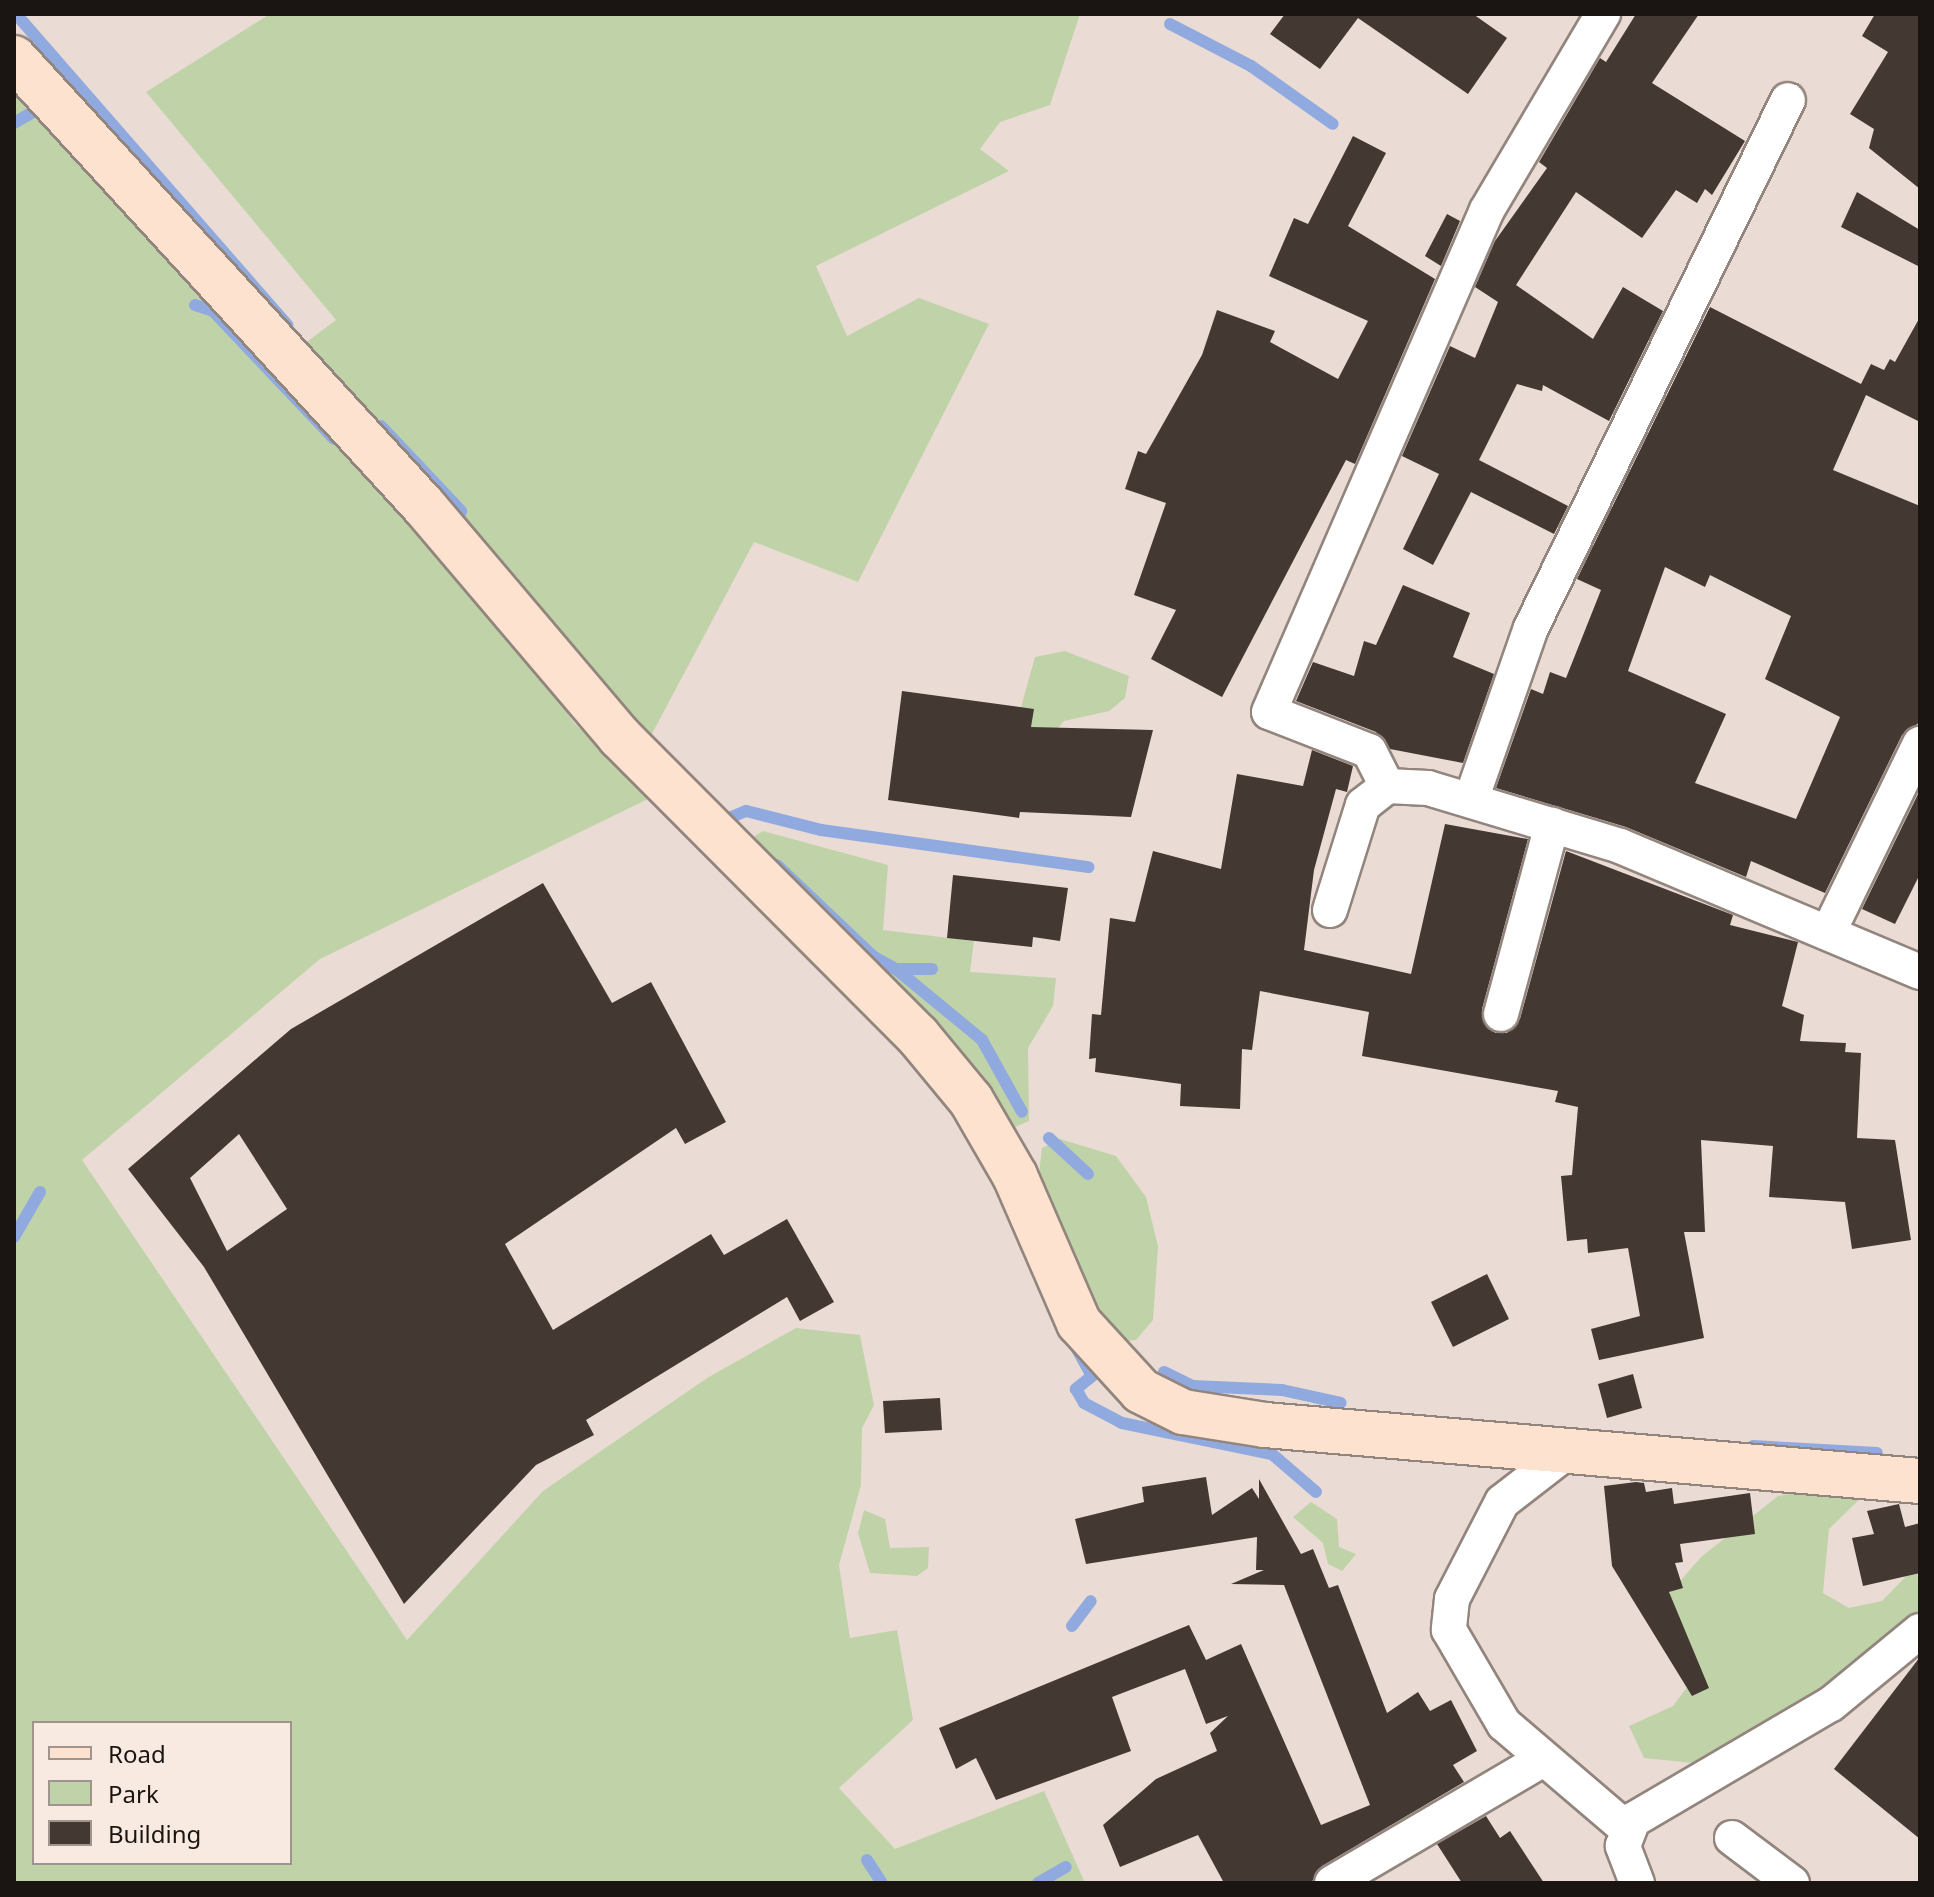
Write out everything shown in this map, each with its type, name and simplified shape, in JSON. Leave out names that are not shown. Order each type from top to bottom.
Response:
[{"type":"street","points":[[1387,786],[1369,751],[1269,712],[1487,210],[1603,14]]},
{"type":"street","points":[[14,58],[424,506],[620,737],[918,1036],[979,1113],[1015,1176],[1079,1323],[1111,1366],[1183,1412],[1564,1454],[1920,1481]]},
{"type":"street","points":[[1471,800],[1531,628],[1788,100]]},
{"type":"street","points":[[1830,929],[1920,744]]},
{"type":"street","points":[[1330,910],[1363,805],[1387,786],[1471,800],[1552,825],[1830,929],[1920,972]]},
{"type":"street","points":[[1501,1014],[1552,825]]},
{"type":"street","points":[[1564,1454],[1502,1502],[1450,1614],[1452,1646],[1504,1724],[1628,1830]]},
{"type":"street","points":[[1637,1883],[1624,1855],[1628,1830],[1654,1804],[1831,1704],[1920,1631]]},
{"type":"street","points":[[1332,1883],[1543,1759]]},
{"type":"street","points":[[1732,1838],[1792,1883]]},
{"type":"green space","points":[[270,14],[1080,14],[1050,105],[1000,122],[980,149],[1009,171],[816,266],[847,336],[919,298],[989,324],[858,582],[754,542],[646,745],[296,350],[336,320],[146,92]]},
{"type":"green space","points":[[14,81],[312,417],[413,512],[518,640],[574,723],[652,797],[320,959],[82,1160],[407,1640],[543,1491],[707,1378],[796,1328],[860,1335],[874,1405],[862,1428],[861,1485],[839,1565],[850,1638],[897,1630],[913,1720],[839,1788],[895,1849],[1044,1791],[1085,1883],[14,1883]]},
{"type":"green space","points":[[1065,651],[1129,676],[1125,698],[1109,711],[1064,721],[1041,748],[1025,748],[1021,707],[1035,657]]},
{"type":"green space","points":[[763,831],[888,865],[883,930],[974,941],[970,972],[1056,978],[1053,1006],[1028,1048],[1029,1121],[1010,1129],[744,843]]},
{"type":"green space","points":[[1060,1139],[1116,1156],[1146,1197],[1158,1246],[1153,1320],[1136,1340],[1112,1343],[1037,1191],[1042,1148]]},
{"type":"green space","points":[[1853,1483],[1870,1489],[1829,1529],[1823,1593],[1849,1608],[1882,1601],[1917,1565],[1920,1617],[1823,1687],[1693,1763],[1644,1758],[1629,1726],[1673,1706],[1700,1670],[1668,1595],[1701,1557],[1778,1496]]},
{"type":"green space","points":[[1311,1502],[1337,1519],[1339,1547],[1356,1554],[1342,1571],[1328,1564],[1323,1543],[1293,1517]]},
{"type":"green space","points":[[864,1510],[885,1519],[890,1548],[929,1547],[928,1568],[917,1576],[870,1573],[858,1533]]},
{"type":"building","points":[[1285,14],[1473,14],[1507,38],[1468,94],[1358,18],[1320,69],[1270,34]]},
{"type":"building","points":[[1636,14],[1699,14],[1652,83],[1745,141],[1712,195],[1705,189],[1697,203],[1676,190],[1642,238],[1576,192],[1516,285],[1593,339],[1623,287],[1663,311],[1609,421],[1543,385],[1542,391],[1517,384],[1479,460],[1568,506],[1554,534],[1471,492],[1433,565],[1403,549],[1439,474],[1402,456],[1450,346],[1475,358],[1498,302],[1475,287],[1495,241],[1547,168],[1539,162],[1600,58],[1606,62]]},
{"type":"building","points":[[1875,14],[1920,14],[1920,189],[1869,148],[1874,129],[1850,114],[1888,52],[1862,36]]},
{"type":"building","points":[[1353,136],[1386,153],[1348,226],[1435,279],[1355,464],[1346,460],[1222,697],[1151,659],[1176,610],[1134,595],[1166,503],[1125,489],[1138,451],[1146,454],[1202,355],[1217,310],[1275,331],[1270,342],[1338,379],[1368,321],[1269,276],[1294,218],[1308,224]]},
{"type":"building","points":[[1857,192],[1920,230],[1920,267],[1841,227]]},
{"type":"building","points":[[1447,214],[1460,221],[1441,266],[1425,256]]},
{"type":"building","points":[[1710,307],[1861,384],[1871,364],[1884,370],[1890,359],[1895,362],[1920,317],[1920,422],[1866,395],[1833,470],[1920,506],[1920,722],[1902,735],[1825,893],[1751,861],[1746,877],[1626,827],[1496,788],[1531,689],[1543,694],[1550,672],[1566,678],[1601,590],[1577,579]],"holes":[[[1665,567],[1705,587],[1710,575],[1791,616],[1765,679],[1840,717],[1796,819],[1695,783],[1726,714],[1628,671]]]},
{"type":"building","points":[[1403,585],[1470,613],[1453,657],[1494,674],[1463,763],[1390,749],[1376,732],[1296,701],[1313,662],[1354,676],[1364,641],[1376,645]]},
{"type":"building","points":[[902,691],[1034,709],[1031,727],[1153,730],[1131,817],[1020,812],[1019,818],[888,800]]},
{"type":"building","points":[[1312,750],[1353,766],[1347,792],[1336,789],[1314,870],[1304,950],[1411,974],[1445,824],[1528,839],[1482,1009],[1495,1033],[1507,1033],[1520,1019],[1566,851],[1733,915],[1730,925],[1798,942],[1782,1006],[1804,1015],[1800,1041],[1846,1043],[1845,1052],[1861,1053],[1857,1138],[1895,1140],[1911,1240],[1852,1249],[1845,1202],[1769,1197],[1773,1146],[1701,1140],[1705,1232],[1684,1232],[1704,1338],[1599,1360],[1591,1329],[1640,1316],[1628,1248],[1588,1253],[1587,1239],[1567,1241],[1561,1176],[1572,1175],[1578,1107],[1555,1102],[1558,1091],[1362,1056],[1369,1012],[1260,991],[1252,1050],[1242,1049],[1240,1109],[1180,1106],[1181,1084],[1095,1072],[1096,1058],[1089,1059],[1092,1014],[1101,1015],[1110,918],[1135,922],[1153,851],[1221,869],[1237,774],[1303,786]]},
{"type":"building","points":[[1920,790],[1920,874],[1895,924],[1862,909]]},
{"type":"building","points":[[953,875],[1068,888],[1060,941],[1033,937],[1032,947],[947,938]]},
{"type":"building","points":[[543,883],[612,1003],[651,982],[726,1122],[685,1144],[676,1128],[505,1244],[553,1330],[711,1234],[724,1255],[787,1219],[834,1302],[800,1321],[787,1297],[586,1420],[594,1435],[536,1465],[404,1604],[204,1267],[128,1169],[291,1029]],"holes":[[[239,1134],[287,1209],[227,1251],[190,1178]]]},
{"type":"building","points":[[1487,1274],[1509,1319],[1453,1347],[1431,1302]]},
{"type":"building","points":[[1633,1374],[1642,1408],[1607,1418],[1598,1384]]},
{"type":"building","points":[[940,1398],[942,1430],[885,1433],[883,1401]]},
{"type":"building","points":[[1206,1477],[1212,1515],[1252,1488],[1259,1499],[1259,1479],[1301,1554],[1313,1549],[1329,1588],[1338,1585],[1387,1713],[1418,1692],[1430,1711],[1451,1700],[1477,1751],[1453,1765],[1464,1782],[1322,1866],[1311,1883],[1224,1883],[1198,1835],[1120,1867],[1103,1825],[1156,1779],[1217,1751],[1210,1733],[1228,1716],[1206,1724],[1185,1669],[1112,1697],[1131,1751],[996,1800],[976,1758],[956,1769],[939,1728],[1189,1625],[1206,1660],[1241,1644],[1321,1825],[1370,1805],[1284,1585],[1231,1584],[1264,1570],[1256,1570],[1257,1537],[1086,1564],[1075,1519],[1144,1502],[1142,1487]]},
{"type":"building","points":[[1644,1483],[1646,1492],[1672,1488],[1674,1504],[1750,1493],[1755,1534],[1680,1544],[1683,1562],[1675,1563],[1683,1588],[1669,1592],[1709,1688],[1692,1696],[1612,1566],[1604,1486]]},
{"type":"building","points":[[1899,1504],[1905,1527],[1920,1523],[1920,1573],[1863,1586],[1852,1538],[1874,1534],[1867,1511]]},
{"type":"building","points":[[1920,1657],[1920,1839],[1834,1769]]},
{"type":"building","points":[[1486,1816],[1500,1838],[1510,1831],[1544,1883],[1462,1883],[1437,1844]]},
{"type":"waterway","points":[[16,14],[287,325]]},
{"type":"waterway","points":[[1170,24],[1251,66],[1333,124]]},
{"type":"waterway","points":[[14,123],[38,109]]},
{"type":"waterway","points":[[195,305],[213,311],[334,439]]},
{"type":"waterway","points":[[381,426],[461,511]]},
{"type":"waterway","points":[[727,819],[746,811],[821,830],[1088,867]]},
{"type":"waterway","points":[[777,865],[874,957],[896,969],[932,969]]},
{"type":"waterway","points":[[896,969],[982,1040],[1022,1112]]},
{"type":"waterway","points":[[1049,1138],[1088,1174]]},
{"type":"waterway","points":[[14,1237],[40,1192]]},
{"type":"waterway","points":[[1077,1349],[1092,1376],[1076,1389],[1084,1403],[1122,1423],[1272,1454],[1316,1492]]},
{"type":"waterway","points":[[1164,1372],[1193,1386],[1282,1390],[1341,1403]]},
{"type":"waterway","points":[[1753,1446],[1877,1453]]},
{"type":"waterway","points":[[1072,1626],[1091,1601]]},
{"type":"waterway","points":[[867,1860],[882,1883]]},
{"type":"waterway","points":[[1038,1883],[1066,1867]]}]
